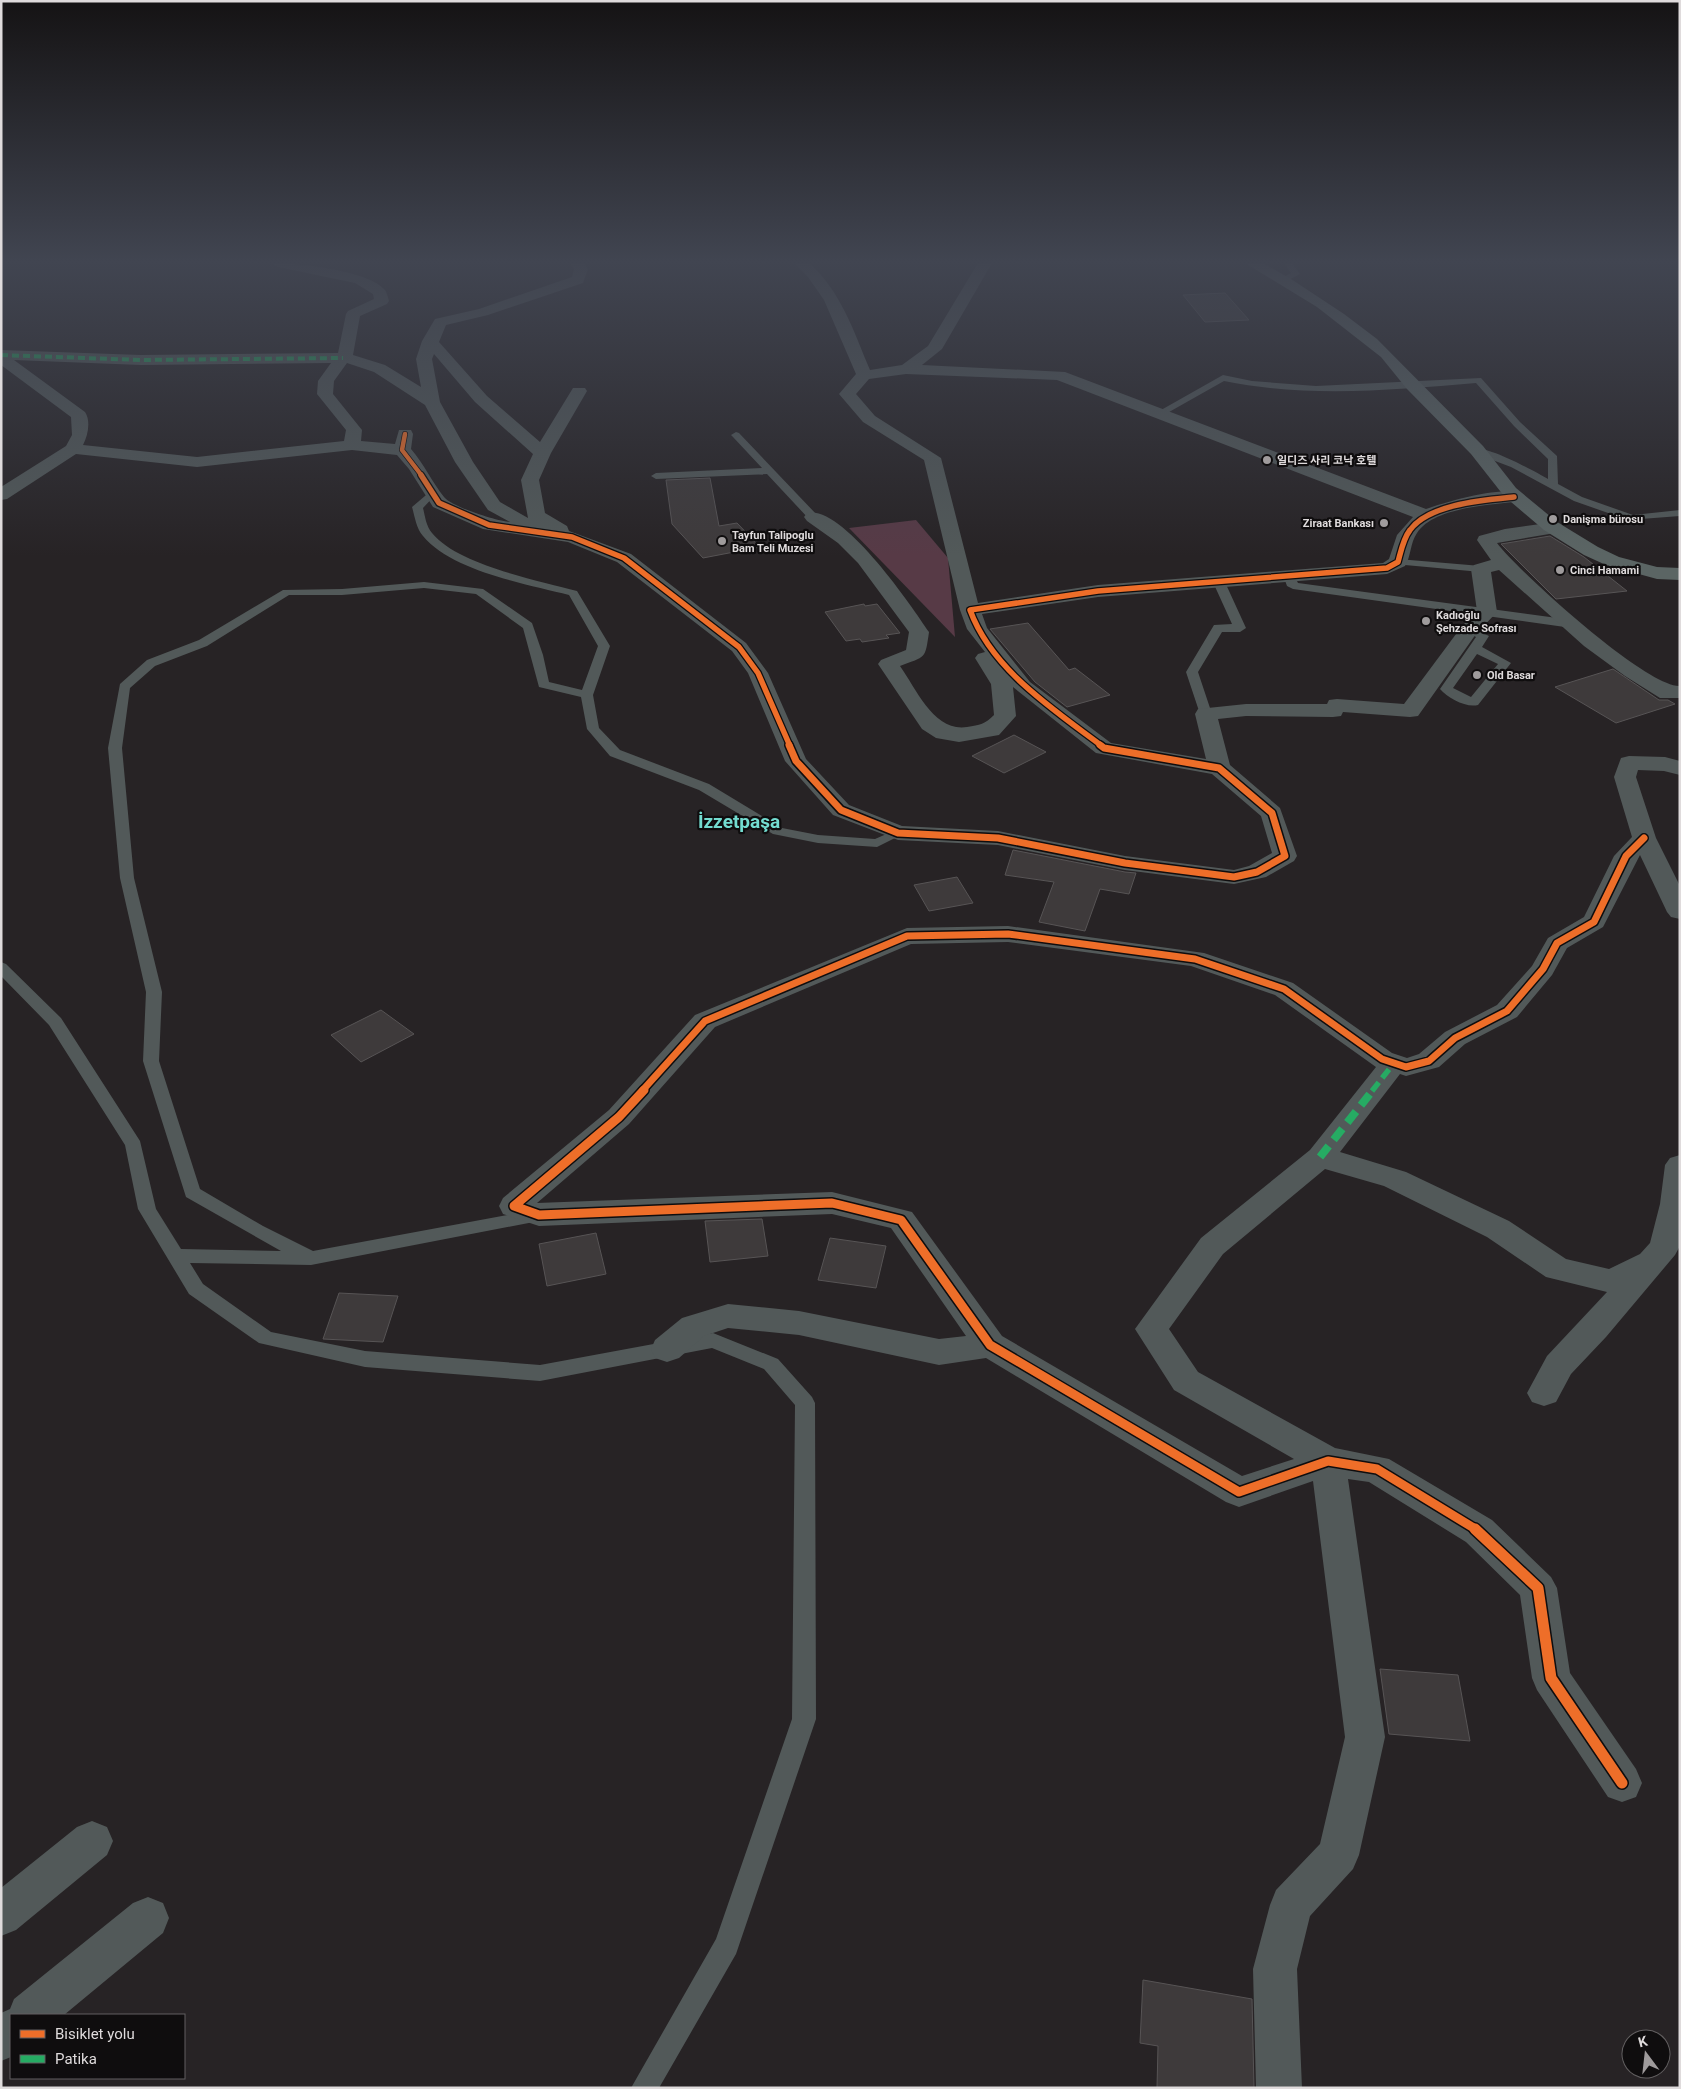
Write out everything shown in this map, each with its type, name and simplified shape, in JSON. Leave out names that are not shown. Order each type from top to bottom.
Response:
[{"type":"main road","points":[[1391,360],[1412,385],[1478,451],[1514,497],[1555,528],[1596,554],[1633,569],[1680,574]]},
{"type":"street","points":[[1,494],[73,449],[80,435],[79,415],[7,360]]},
{"type":"street","points":[[341,360],[326,381],[325,394],[354,430],[352,445]]},
{"type":"street","points":[[364,360],[381,367],[432,402]]},
{"type":"street","points":[[424,360],[432,402],[464,462],[494,506],[544,535]]},
{"type":"street","points":[[447,360],[481,398],[542,453]]},
{"type":"street","points":[[858,360],[864,375]]},
{"type":"street","points":[[906,369],[919,360]]},
{"type":"street","points":[[812,517],[845,539],[865,559],[918,632],[916,653],[888,664],[930,724],[944,732],[959,735],[991,730],[1005,716],[1002,684],[978,648],[973,619],[932,458],[869,419],[847,394],[864,375],[906,369],[1059,375],[1426,516]]},
{"type":"street","points":[[579,391],[542,453],[530,480],[536,516],[572,537],[624,558],[739,647],[758,673],[796,761],[841,810],[898,833],[998,838],[1125,863],[1234,877],[1257,872],[1285,856],[1272,813],[1219,768],[1104,748],[1023,686],[973,619]]},
{"type":"street","points":[[73,449],[198,462],[352,445],[403,442],[439,503],[488,525],[544,535],[572,537]]},
{"type":"street","points":[[973,619],[1098,591],[1387,568],[1398,562],[1403,541],[1412,526],[1426,516],[1446,509],[1514,497]]},
{"type":"street","points":[[1555,528],[1504,535],[1486,540],[1503,563],[1572,624],[1632,672],[1654,687],[1668,693],[1680,692]]},
{"type":"street","points":[[1219,768],[1206,714],[1246,710],[1333,710],[1337,705],[1410,711],[1472,639],[1487,612],[1481,569],[1503,563]]},
{"type":"street","points":[[1680,768],[1665,764],[1629,763],[1625,777],[1644,838],[1680,912]]},
{"type":"street","points":[[1328,1462],[1239,1492],[990,1345],[901,1220],[832,1203],[539,1215],[514,1206],[619,1117],[705,1021],[908,936],[1008,934],[1195,959],[1284,989],[1382,1059],[1406,1067],[1429,1061],[1455,1038],[1507,1011],[1542,969],[1557,943],[1594,922],[1626,856],[1644,838]]},
{"type":"street","points":[[1655,863],[1680,862]]},
{"type":"street","points":[[1394,1063],[1320,1157],[1212,1246],[1151,1329],[1186,1381],[1328,1462],[1377,1469],[1479,1531],[1538,1588],[1552,1678],[1622,1783]]},
{"type":"street","points":[[1320,1157],[1396,1179],[1498,1229],[1557,1269],[1612,1281],[1651,1262]]},
{"type":"street","points":[[1544,1392],[1559,1365],[1596,1328],[1664,1246],[1678,1204],[1680,1165]]},
{"type":"street","points":[[667,1349],[693,1327],[728,1316],[799,1323],[939,1352],[990,1345]]},
{"type":"street","points":[[1278,2088],[1275,1970],[1291,1905],[1338,1855],[1365,1737],[1328,1462]]},
{"type":"street","points":[[1,1915],[92,1841]]},
{"type":"street","points":[[31,2014],[148,1918]]},
{"type":"lane","points":[[1159,414],[1223,378],[1242,384],[1351,388],[1478,380],[1517,424],[1553,458],[1553,485]]},
{"type":"lane","points":[[736,434],[812,517]]},
{"type":"lane","points":[[1478,451],[1516,466],[1578,499],[1632,518],[1680,513]]},
{"type":"lane","points":[[656,476],[771,471]]},
{"type":"lane","points":[[432,493],[417,507],[426,534],[449,554],[522,579],[573,593],[604,646],[586,695],[593,729],[615,753],[704,787],[778,831],[818,840],[877,843],[898,833]]},
{"type":"lane","points":[[1398,562],[1481,569]]},
{"type":"lane","points":[[1289,575],[1293,586],[1572,624]]},
{"type":"lane","points":[[1206,714],[1192,672],[1218,628],[1240,628],[1218,580]]},
{"type":"lane","points":[[311,1258],[192,1193],[151,1062],[154,992],[127,878],[115,748],[124,687],[151,662],[203,643],[287,592],[342,592],[424,585],[479,591],[528,626],[543,684],[586,695]]},
{"type":"lane","points":[[1472,639],[1505,663],[1474,702],[1468,702],[1446,688],[1472,639]]},
{"type":"lane","points":[[1,967],[55,1022],[134,1145],[147,1209],[196,1289],[266,1338],[365,1360],[540,1373],[713,1340],[771,1364],[805,1403],[804,1719],[726,1945],[644,2088]]},
{"type":"lane","points":[[176,1256],[311,1258],[539,1215]]},
{"type":"shaded area","points":[[916,520],[948,558],[955,637],[849,528]]},
{"type":"building","points":[[710,478],[719,526],[737,523],[760,547],[703,558],[672,524],[666,480]]},
{"type":"building","name":"Cinci Hamami","points":[[1550,536],[1584,557],[1627,591],[1556,599],[1501,544]]},
{"type":"building","points":[[864,604],[865,606],[877,604],[900,633],[886,635],[889,638],[862,642],[860,639],[846,641],[825,612]]},
{"type":"building","points":[[1028,623],[1069,670],[1075,668],[1110,695],[1067,707],[1035,682],[990,629]]},
{"type":"building","points":[[1613,669],[1659,700],[1668,700],[1675,704],[1616,723],[1555,687]]},
{"type":"building","points":[[1014,735],[1046,752],[1004,773],[972,756]]},
{"type":"building","points":[[1013,850],[1136,873],[1129,894],[1100,889],[1085,931],[1039,922],[1054,882],[1005,875]]},
{"type":"building","points":[[957,877],[973,903],[929,911],[914,885]]},
{"type":"building","points":[[381,1010],[414,1034],[361,1062],[331,1035]]},
{"type":"building","points":[[762,1219],[768,1256],[710,1262],[705,1221]]},
{"type":"building","points":[[596,1233],[606,1274],[547,1286],[539,1244]]},
{"type":"building","points":[[830,1238],[886,1246],[876,1288],[818,1280]]},
{"type":"building","points":[[339,1293],[398,1296],[383,1342],[323,1339]]},
{"type":"building","points":[[1380,1669],[1458,1675],[1470,1741],[1389,1734]]},
{"type":"building","points":[[1143,1980],[1252,1999],[1254,2088],[1157,2088],[1158,2046],[1140,2043]]},
{"type":"marked path","points":[[1320,1157],[1394,1063]]},
{"type":"cycle path","points":[[405,434],[402,450],[416,466],[439,503],[489,525],[572,537],[624,558],[739,647],[758,673],[796,761],[841,810],[898,833],[998,838],[1125,863],[1234,877],[1257,872],[1285,856],[1272,813],[1219,768],[1104,748],[1023,686],[977,629],[970,610],[1098,591],[1387,568],[1398,562],[1406,535],[1412,527],[1432,513],[1460,505],[1514,497]]},
{"type":"cycle path","points":[[1622,1783],[1551,1678],[1538,1588],[1479,1531],[1377,1469],[1328,1461],[1239,1492],[990,1345],[901,1220],[832,1203],[539,1215],[514,1206],[619,1117],[705,1021],[907,936],[1008,934],[1195,959],[1284,989],[1382,1059],[1406,1067],[1429,1061],[1455,1038],[1507,1011],[1543,969],[1557,943],[1594,922],[1626,856],[1644,838]]},
{"type":"place","name":"일디즈 사리 코낙 호텔","points":[[1267,460]]},
{"type":"place","name":"Danişma bürosu","points":[[1553,519]]},
{"type":"place","name":"Ziraat Bankası","points":[[1384,523]]},
{"type":"place","name":"Tayfun Talipoglu Bam Teli Muzesi","points":[[722,541]]},
{"type":"place","name":"Cinci Hamami","points":[[1560,570]]},
{"type":"place","name":"Kadıoğlu Şehzade Sofrası","points":[[1426,621]]},
{"type":"place","name":"Old Basar","points":[[1477,675]]},
{"type":"district","name":"İzzetpaşa","points":[[739,821]]}]
